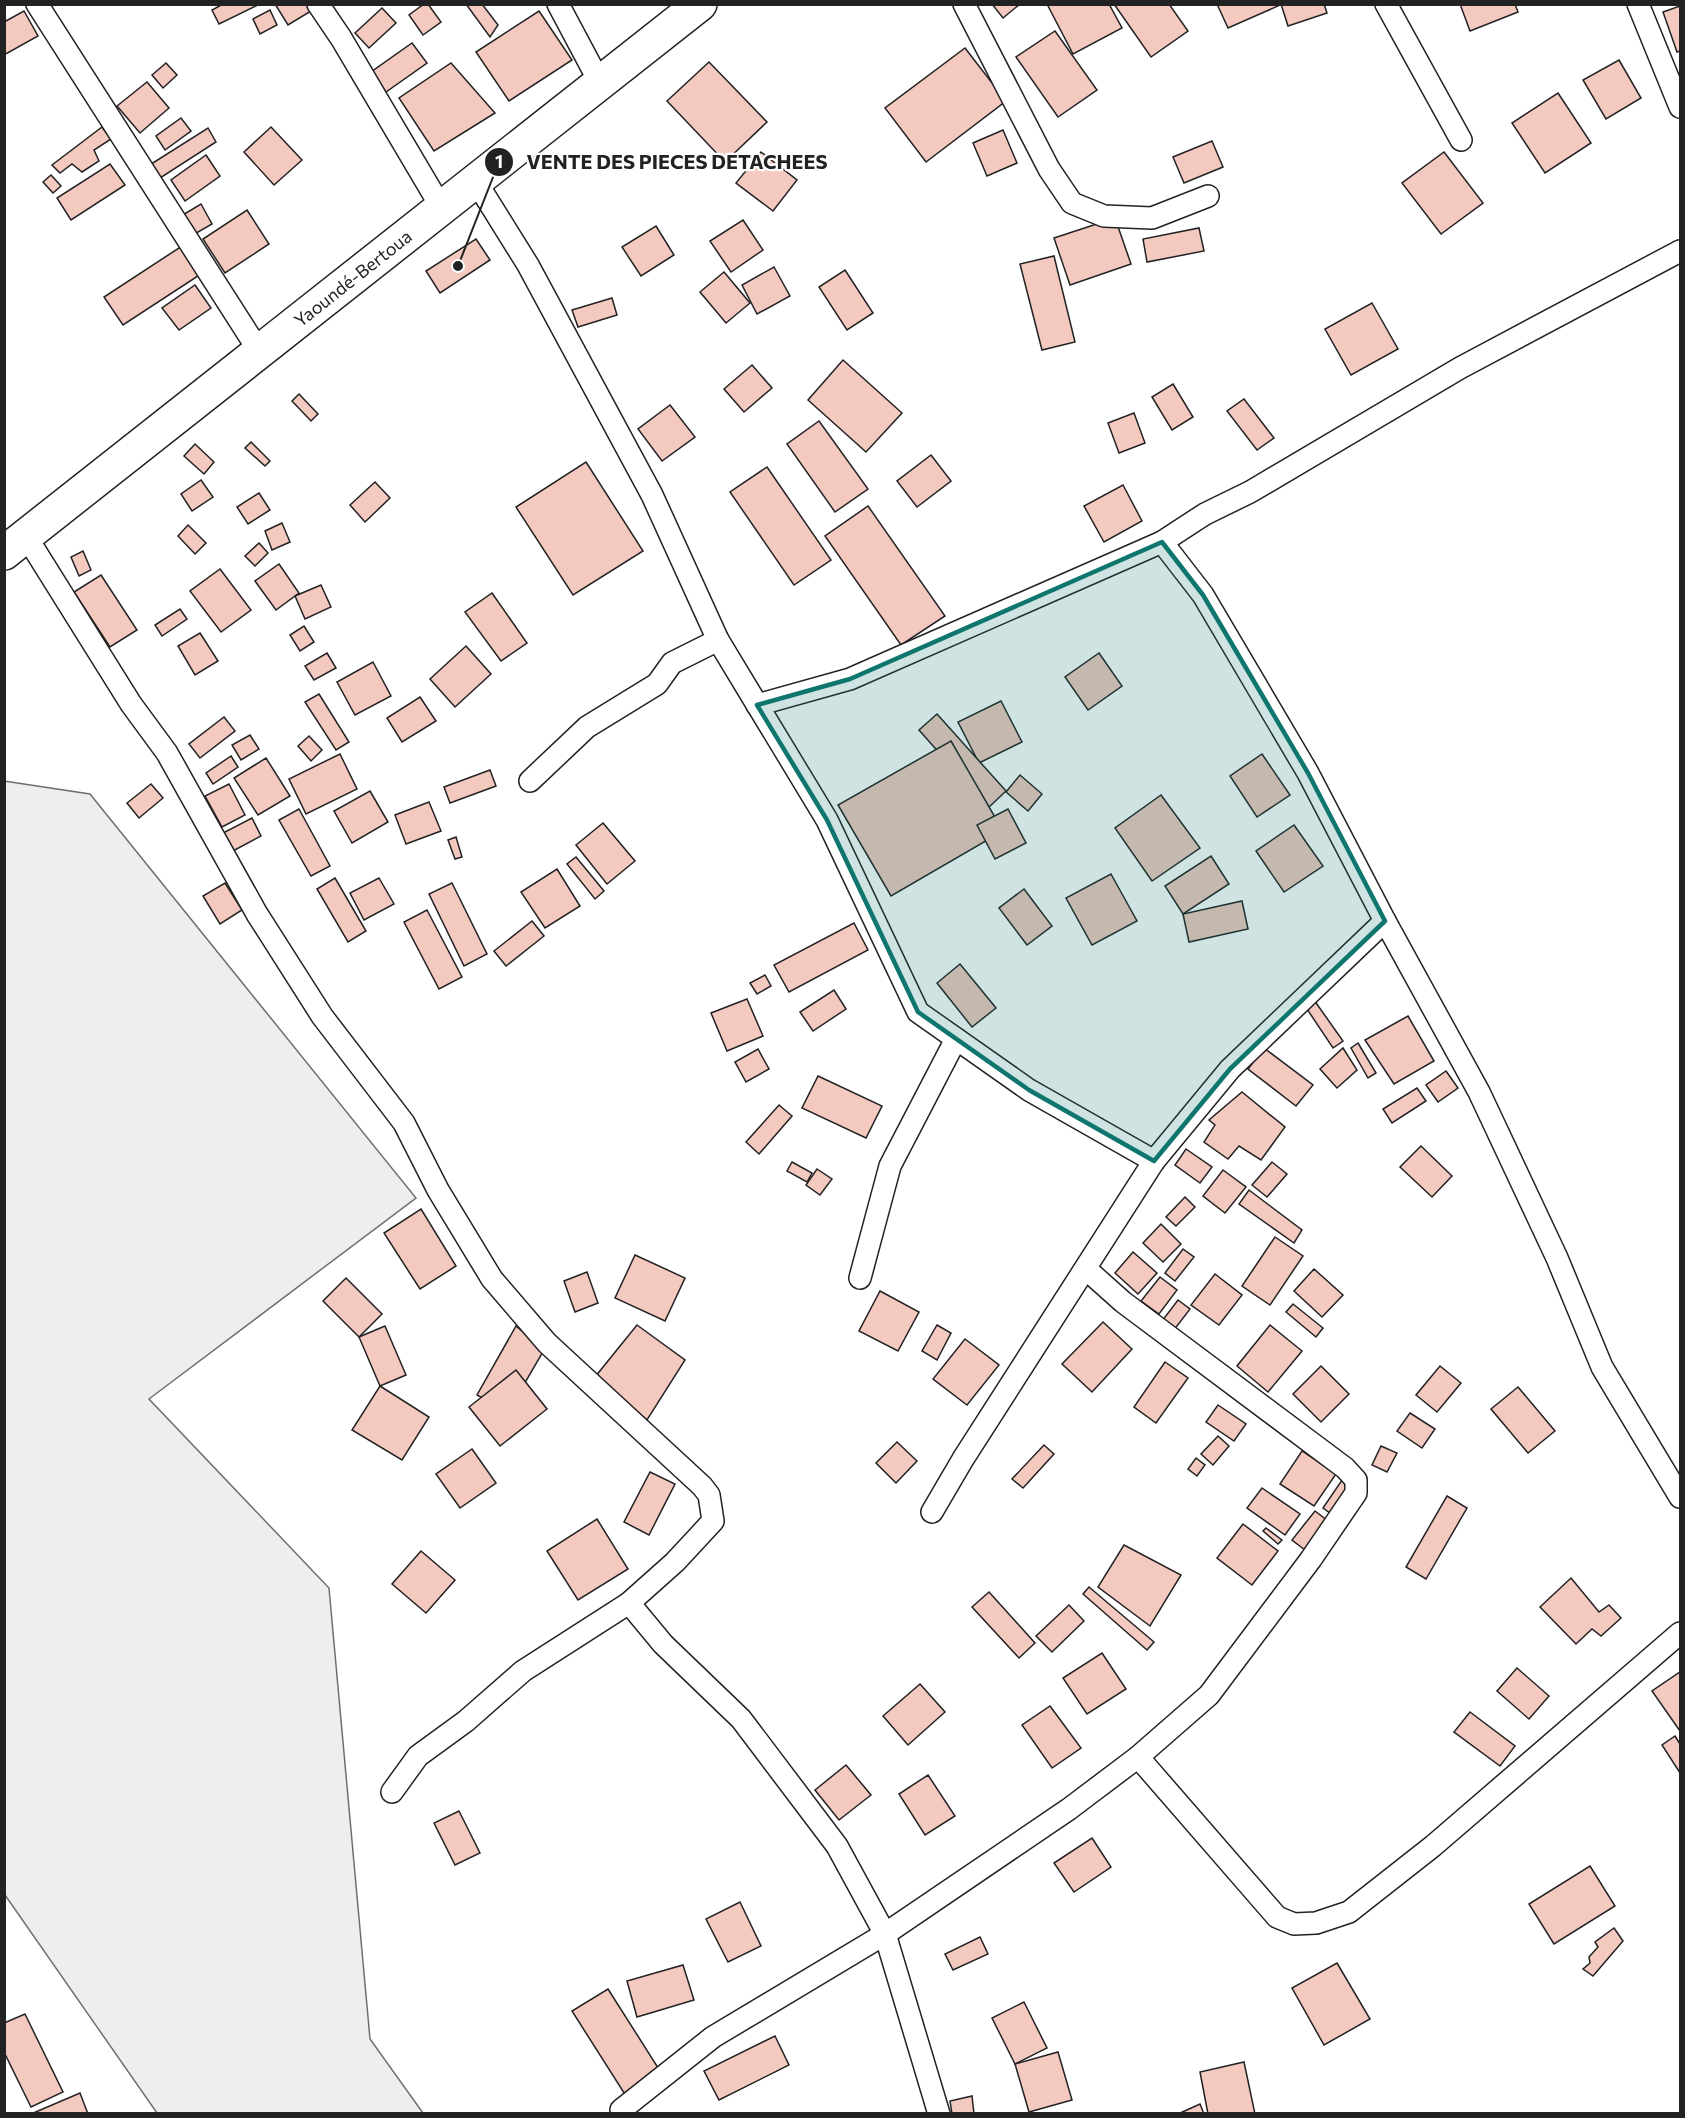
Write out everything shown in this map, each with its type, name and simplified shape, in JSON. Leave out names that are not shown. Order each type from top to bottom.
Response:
[{"type":"highway","name":"Yaoundé-Bertoua","points":[[15,545],[700,4]]},
{"type":"street","points":[[38,4],[259,351]]},
{"type":"street","points":[[318,4],[341,38],[441,207]]},
{"type":"street","points":[[558,4],[600,83]]},
{"type":"street","points":[[964,4],[1049,169],[1072,203],[1104,216],[1152,218],[1208,196]]},
{"type":"street","points":[[1386,4],[1461,140]]},
{"type":"street","points":[[1638,4],[1680,107]]},
{"type":"street","points":[[475,180],[528,265],[652,495],[718,640],[826,820],[918,1012],[1029,1090],[1154,1161]]},
{"type":"street","points":[[757,705],[850,679],[1162,542],[1205,514],[1250,492],[1460,368],[1680,251]]},
{"type":"street","points":[[1162,542],[1203,595],[1308,773],[1385,921],[1479,1092],[1557,1258],[1602,1367],[1680,1497]]},
{"type":"street","points":[[15,545],[167,753],[257,914],[322,1017],[404,1124],[438,1190],[492,1279],[547,1343],[702,1485],[710,1495],[713,1521],[675,1562],[629,1603],[523,1671],[466,1721],[418,1756],[392,1792]]},
{"type":"street","points":[[530,781],[587,727],[657,684],[672,663],[718,640]]},
{"type":"street","points":[[932,1512],[963,1459],[1154,1161],[1230,1069],[1385,921]]},
{"type":"street","points":[[861,1278],[890,1166],[957,1039]]},
{"type":"street","points":[[621,2110],[713,2037],[885,1934],[1069,1809],[1138,1756],[1209,1695],[1356,1493],[1356,1480],[1345,1468],[1123,1302],[1086,1269]]},
{"type":"street","points":[[629,1603],[663,1644],[741,1719],[837,1846],[885,1934],[939,2114]]},
{"type":"street","points":[[1138,1756],[1277,1917],[1294,1924],[1316,1923],[1349,1912],[1433,1846],[1680,1632]]},
{"type":"highlighted area","points":[[1162,542],[1203,595],[1308,773],[1385,921],[1230,1069],[1154,1161],[1029,1090],[918,1012],[827,820],[757,705],[850,679]]},
{"type":"shaded area","points":[[4,781],[90,794],[416,1198],[149,1399],[329,1588],[370,2039],[423,2113],[157,2113],[5,1895]]},
{"type":"building","points":[[223,4],[255,4],[256,6],[219,24],[212,10]]},
{"type":"building","points":[[275,4],[306,4],[311,11],[288,25]]},
{"type":"building","points":[[424,4],[428,4],[441,22],[423,35],[409,15]]},
{"type":"building","points":[[466,4],[482,4],[498,25],[490,37]]},
{"type":"building","points":[[992,4],[1020,4],[1003,18]]},
{"type":"building","points":[[1047,4],[1109,4],[1122,28],[1073,54]]},
{"type":"building","points":[[1114,4],[1169,4],[1188,31],[1151,57]]},
{"type":"building","points":[[1217,4],[1277,4],[1278,6],[1228,28]]},
{"type":"building","points":[[1281,4],[1324,4],[1327,13],[1288,26]]},
{"type":"building","points":[[1460,4],[1515,4],[1518,12],[1470,31]]},
{"type":"building","points":[[1680,6],[1680,51],[1677,52],[1663,12]]},
{"type":"building","points":[[382,8],[396,23],[369,48],[355,33]]},
{"type":"building","points":[[270,10],[277,25],[260,34],[253,19]]},
{"type":"building","points":[[24,11],[38,36],[4,55],[4,22]]},
{"type":"building","points":[[539,11],[572,60],[509,101],[476,52]]},
{"type":"building","points":[[1055,31],[1097,90],[1058,117],[1016,57]]},
{"type":"building","points":[[412,43],[427,63],[386,92],[371,72]]},
{"type":"building","points":[[965,48],[1006,101],[926,162],[885,108]]},
{"type":"building","points":[[1619,60],[1641,98],[1606,119],[1583,80]]},
{"type":"building","points":[[709,62],[767,122],[725,162],[667,101]]},
{"type":"building","points":[[166,63],[177,75],[163,88],[152,75]]},
{"type":"building","points":[[451,63],[495,113],[434,151],[399,98]]},
{"type":"building","points":[[147,82],[169,108],[140,133],[117,106]]},
{"type":"building","points":[[1558,93],[1591,143],[1545,173],[1512,123]]},
{"type":"building","points":[[181,118],[191,131],[165,150],[156,136]]},
{"type":"building","points":[[102,127],[111,139],[94,150],[99,161],[82,172],[72,164],[60,173],[52,165]]},
{"type":"building","points":[[271,127],[302,160],[274,185],[244,152]]},
{"type":"building","points":[[208,128],[216,142],[157,180],[148,166]]},
{"type":"building","points":[[1003,130],[1017,163],[987,176],[973,143]]},
{"type":"building","points":[[1212,141],[1223,167],[1184,183],[1173,157]]},
{"type":"building","points":[[761,152],[797,180],[773,211],[736,183]]},
{"type":"building","points":[[1444,152],[1483,203],[1441,234],[1402,183]]},
{"type":"building","points":[[206,155],[220,176],[185,201],[171,180]]},
{"type":"building","points":[[110,164],[125,185],[71,220],[57,198]]},
{"type":"building","points":[[51,175],[61,186],[53,193],[43,182]]},
{"type":"building","points":[[201,204],[212,224],[193,235],[181,216]]},
{"type":"building","points":[[247,210],[269,244],[225,273],[203,239]]},
{"type":"building","points":[[1115,218],[1131,264],[1070,285],[1054,238]]},
{"type":"building","points":[[743,220],[763,250],[731,272],[710,241]]},
{"type":"building","points":[[656,226],[674,255],[641,276],[622,247]]},
{"type":"building","points":[[1199,228],[1204,251],[1147,262],[1143,239]]},
{"type":"building","points":[[476,239],[490,260],[440,293],[426,271]]},
{"type":"building","points":[[182,246],[201,274],[123,325],[104,297]]},
{"type":"building","points":[[1054,256],[1075,342],[1042,350],[1020,264]]},
{"type":"building","points":[[774,267],[790,296],[757,314],[742,285]]},
{"type":"building","points":[[845,270],[873,313],[847,330],[819,287]]},
{"type":"building","points":[[724,272],[750,303],[726,323],[700,292]]},
{"type":"building","points":[[195,285],[211,308],[179,330],[162,308]]},
{"type":"building","points":[[612,298],[617,315],[578,327],[572,310]]},
{"type":"building","points":[[1372,303],[1398,349],[1351,375],[1325,329]]},
{"type":"building","points":[[843,360],[902,413],[866,452],[808,400]]},
{"type":"building","points":[[752,365],[772,388],[744,412],[724,389]]},
{"type":"building","points":[[1173,384],[1193,417],[1172,430],[1152,397]]},
{"type":"building","points":[[299,394],[318,414],[311,421],[292,401]]},
{"type":"building","points":[[1244,399],[1274,438],[1257,450],[1227,411]]},
{"type":"building","points":[[670,405],[695,437],[662,461],[638,429]]},
{"type":"building","points":[[1134,413],[1145,443],[1119,453],[1108,423]]},
{"type":"building","points":[[819,421],[868,489],[835,512],[787,444]]},
{"type":"building","points":[[251,442],[270,461],[265,466],[245,448]]},
{"type":"building","points":[[195,444],[214,462],[204,474],[184,456]]},
{"type":"building","points":[[931,455],[951,481],[917,507],[897,481]]},
{"type":"building","points":[[586,462],[643,551],[573,595],[516,507]]},
{"type":"building","points":[[767,467],[831,560],[794,585],[730,492]]},
{"type":"building","points":[[201,480],[213,497],[192,511],[181,494]]},
{"type":"building","points":[[375,482],[390,498],[365,522],[350,505]]},
{"type":"building","points":[[1123,485],[1142,521],[1104,542],[1084,506]]},
{"type":"building","points":[[259,493],[270,510],[248,524],[237,507]]},
{"type":"building","points":[[868,506],[945,616],[901,645],[825,536]]},
{"type":"building","points":[[282,523],[290,542],[272,550],[265,531]]},
{"type":"building","points":[[188,525],[206,543],[195,554],[178,536]]},
{"type":"building","points":[[259,543],[268,553],[255,566],[245,556]]},
{"type":"building","points":[[83,551],[91,570],[79,576],[71,557]]},
{"type":"building","points":[[279,564],[299,593],[276,610],[255,581]]},
{"type":"building","points":[[220,569],[251,610],[221,632],[190,591]]},
{"type":"building","points":[[101,575],[137,630],[110,647],[74,592]]},
{"type":"building","points":[[321,585],[331,607],[305,619],[295,596]]},
{"type":"building","points":[[492,593],[527,643],[501,661],[465,612]]},
{"type":"building","points":[[180,609],[187,619],[162,636],[155,625]]},
{"type":"building","points":[[304,626],[314,642],[300,651],[290,635]]},
{"type":"building","points":[[200,633],[218,661],[195,675],[178,646]]},
{"type":"building","points":[[466,646],[491,674],[455,707],[430,679]]},
{"type":"building","points":[[327,653],[336,668],[314,680],[305,666]]},
{"type":"building","points":[[1099,653],[1122,686],[1088,710],[1065,677]]},
{"type":"building","points":[[373,662],[391,696],[355,715],[337,682]]},
{"type":"building","points":[[319,694],[349,742],[336,750],[305,702]]},
{"type":"building","points":[[420,697],[436,721],[402,742],[387,718]]},
{"type":"building","points":[[1001,701],[1022,742],[979,763],[958,722]]},
{"type":"building","points":[[937,714],[1006,791],[988,808],[919,730]]},
{"type":"building","points":[[224,717],[235,731],[200,758],[189,744]]},
{"type":"building","points":[[250,735],[259,749],[241,760],[232,745]]},
{"type":"building","points":[[309,736],[322,750],[311,761],[298,746]]},
{"type":"building","points":[[951,741],[1003,831],[891,896],[838,805]]},
{"type":"building","points":[[340,754],[357,789],[306,814],[289,779]]},
{"type":"building","points":[[1262,754],[1290,795],[1257,817],[1230,776]]},
{"type":"building","points":[[231,756],[238,767],[213,784],[206,773]]},
{"type":"building","points":[[266,758],[290,796],[258,815],[234,778]]},
{"type":"building","points":[[490,770],[496,786],[450,803],[444,787]]},
{"type":"building","points":[[1020,775],[1042,794],[1028,811],[1006,792]]},
{"type":"building","points":[[151,784],[163,798],[139,818],[127,803]]},
{"type":"building","points":[[229,784],[245,815],[222,827],[205,796]]},
{"type":"building","points":[[370,791],[388,822],[352,843],[334,811]]},
{"type":"building","points":[[1161,795],[1200,848],[1152,881],[1115,828]]},
{"type":"building","points":[[429,802],[441,831],[406,844],[395,815]]},
{"type":"building","points":[[299,809],[330,866],[311,876],[279,820]]},
{"type":"building","points":[[1008,809],[1026,843],[995,859],[977,825]]},
{"type":"building","points":[[252,818],[261,836],[233,851],[223,833]]},
{"type":"building","points":[[603,823],[635,861],[607,884],[576,845]]},
{"type":"building","points":[[1294,825],[1323,866],[1284,892],[1256,851]]},
{"type":"building","points":[[456,837],[462,857],[455,859],[448,840]]},
{"type":"building","points":[[1211,856],[1229,884],[1183,914],[1165,886]]},
{"type":"building","points":[[576,857],[604,891],[595,899],[567,864]]},
{"type":"building","points":[[557,869],[580,906],[545,928],[521,892]]},
{"type":"building","points":[[1111,874],[1137,921],[1092,945],[1066,898]]},
{"type":"building","points":[[335,878],[366,931],[348,942],[317,889]]},
{"type":"building","points":[[379,878],[394,904],[364,920],[350,893]]},
{"type":"building","points":[[225,883],[242,910],[220,924],[203,896]]},
{"type":"building","points":[[452,883],[487,954],[464,966],[429,894]]},
{"type":"building","points":[[1024,889],[1052,926],[1027,945],[999,908]]},
{"type":"building","points":[[1242,901],[1248,929],[1189,942],[1183,914]]},
{"type":"building","points":[[427,910],[462,977],[439,989],[404,922]]},
{"type":"building","points":[[532,921],[544,936],[506,966],[494,951]]},
{"type":"building","points":[[854,923],[868,950],[789,992],[774,965]]},
{"type":"building","points":[[960,964],[996,1008],[972,1027],[937,983]]},
{"type":"building","points":[[765,975],[771,986],[757,994],[750,983]]},
{"type":"building","points":[[834,990],[846,1009],[813,1031],[800,1012]]},
{"type":"building","points":[[747,999],[763,1036],[727,1051],[711,1013]]},
{"type":"building","points":[[1314,1000],[1343,1041],[1333,1048],[1305,1006]]},
{"type":"building","points":[[1408,1016],[1434,1061],[1394,1084],[1365,1040]]},
{"type":"building","points":[[1358,1043],[1376,1073],[1368,1078],[1351,1048]]},
{"type":"building","points":[[1264,1048],[1313,1085],[1296,1106],[1248,1069]]},
{"type":"building","points":[[1343,1048],[1357,1070],[1337,1088],[1320,1069]]},
{"type":"building","points":[[758,1049],[769,1069],[746,1082],[735,1062]]},
{"type":"building","points":[[1446,1071],[1458,1088],[1438,1102],[1426,1085]]},
{"type":"building","points":[[818,1076],[882,1106],[866,1138],[802,1108]]},
{"type":"building","points":[[1417,1088],[1426,1101],[1392,1123],[1383,1109]]},
{"type":"building","points":[[1242,1092],[1285,1127],[1261,1160],[1239,1146],[1228,1159],[1204,1142],[1215,1125],[1209,1120]]},
{"type":"building","points":[[779,1105],[792,1116],[759,1154],[746,1142]]},
{"type":"building","points":[[1421,1146],[1452,1176],[1432,1197],[1400,1167]]},
{"type":"building","points":[[1186,1149],[1212,1167],[1200,1183],[1175,1165]]},
{"type":"building","points":[[792,1162],[812,1173],[807,1182],[787,1171]]},
{"type":"building","points":[[1272,1162],[1287,1174],[1267,1197],[1252,1185]]},
{"type":"building","points":[[817,1169],[832,1179],[820,1195],[806,1185]]},
{"type":"building","points":[[1223,1170],[1246,1187],[1225,1213],[1203,1196]]},
{"type":"building","points":[[1249,1190],[1302,1230],[1294,1243],[1239,1204]]},
{"type":"building","points":[[1185,1197],[1195,1207],[1176,1226],[1166,1217]]},
{"type":"building","points":[[421,1209],[456,1266],[420,1289],[384,1233]]},
{"type":"building","points":[[1161,1224],[1181,1244],[1163,1262],[1143,1243]]},
{"type":"building","points":[[1275,1237],[1303,1256],[1270,1305],[1242,1286]]},
{"type":"building","points":[[1183,1249],[1194,1257],[1175,1281],[1165,1273]]},
{"type":"building","points":[[1133,1252],[1157,1273],[1138,1294],[1115,1273]]},
{"type":"building","points":[[635,1255],[685,1278],[665,1321],[615,1298]]},
{"type":"building","points":[[1314,1269],[1343,1295],[1322,1317],[1294,1291]]},
{"type":"building","points":[[587,1272],[598,1303],[575,1312],[564,1281]]},
{"type":"building","points":[[1215,1274],[1242,1295],[1219,1325],[1191,1305]]},
{"type":"building","points":[[1160,1277],[1177,1290],[1159,1314],[1141,1301]]},
{"type":"building","points":[[346,1278],[382,1314],[359,1337],[323,1301]]},
{"type":"building","points":[[880,1291],[919,1312],[898,1351],[859,1331]]},
{"type":"building","points":[[1178,1300],[1190,1309],[1174,1330],[1162,1321]]},
{"type":"building","points":[[1293,1304],[1323,1328],[1316,1337],[1286,1312]]},
{"type":"building","points":[[1103,1322],[1132,1349],[1092,1392],[1062,1364]]},
{"type":"building","points":[[637,1325],[685,1360],[647,1420],[595,1377]]},
{"type":"building","points":[[937,1325],[951,1333],[937,1360],[922,1351]]},
{"type":"building","points":[[1270,1325],[1302,1351],[1268,1392],[1237,1366]]},
{"type":"building","points":[[385,1326],[406,1375],[380,1386],[359,1337]]},
{"type":"building","points":[[516,1326],[544,1350],[508,1412],[477,1395]]},
{"type":"building","points":[[965,1339],[999,1365],[967,1405],[933,1379]]},
{"type":"building","points":[[1165,1362],[1188,1378],[1156,1423],[1134,1407]]},
{"type":"building","points":[[1321,1366],[1349,1394],[1321,1422],[1293,1394]]},
{"type":"building","points":[[1440,1366],[1461,1383],[1437,1412],[1416,1395]]},
{"type":"building","points":[[516,1370],[547,1409],[500,1446],[469,1407]]},
{"type":"building","points":[[380,1386],[429,1417],[402,1460],[352,1430]]},
{"type":"building","points":[[1518,1387],[1555,1431],[1528,1453],[1491,1409]]},
{"type":"building","points":[[1218,1405],[1246,1424],[1234,1441],[1206,1422]]},
{"type":"building","points":[[1410,1413],[1435,1429],[1422,1448],[1397,1431]]},
{"type":"building","points":[[1218,1436],[1229,1446],[1213,1465],[1201,1454]]},
{"type":"building","points":[[897,1442],[917,1461],[896,1483],[876,1463]]},
{"type":"building","points":[[1044,1445],[1054,1454],[1023,1488],[1012,1479]]},
{"type":"building","points":[[1381,1446],[1397,1453],[1387,1472],[1372,1465]]},
{"type":"building","points":[[472,1449],[496,1483],[460,1508],[436,1474]]},
{"type":"building","points":[[1302,1451],[1336,1474],[1314,1506],[1280,1484]]},
{"type":"building","points":[[1196,1458],[1205,1465],[1197,1476],[1188,1469]]},
{"type":"building","points":[[650,1472],[675,1484],[649,1535],[624,1522]]},
{"type":"building","points":[[1342,1480],[1349,1485],[1330,1513],[1323,1508]]},
{"type":"building","points":[[1262,1488],[1300,1514],[1285,1535],[1247,1508]]},
{"type":"building","points":[[1447,1496],[1467,1508],[1426,1579],[1406,1567]]},
{"type":"building","points":[[1315,1511],[1328,1521],[1305,1550],[1292,1540]]},
{"type":"building","points":[[597,1519],[628,1569],[578,1600],[547,1551]]},
{"type":"building","points":[[1243,1524],[1278,1551],[1252,1585],[1217,1558]]},
{"type":"building","points":[[1266,1528],[1282,1540],[1278,1544],[1263,1531]]},
{"type":"building","points":[[1124,1545],[1181,1575],[1150,1626],[1098,1587]]},
{"type":"building","points":[[421,1551],[455,1580],[426,1613],[392,1584]]},
{"type":"building","points":[[1571,1578],[1599,1612],[1609,1605],[1621,1618],[1601,1636],[1592,1629],[1576,1644],[1540,1607]]},
{"type":"building","points":[[1089,1587],[1154,1642],[1147,1650],[1083,1594]]},
{"type":"building","points":[[989,1592],[1035,1643],[1019,1658],[972,1607]]},
{"type":"building","points":[[1069,1605],[1084,1621],[1052,1652],[1036,1636]]},
{"type":"building","points":[[1102,1653],[1126,1689],[1087,1714],[1063,1678]]},
{"type":"building","points":[[1517,1668],[1549,1696],[1529,1719],[1497,1691]]},
{"type":"building","points":[[1680,1672],[1680,1731],[1652,1691]]},
{"type":"building","points":[[920,1684],[945,1712],[908,1745],[883,1716]]},
{"type":"building","points":[[1050,1706],[1081,1748],[1052,1768],[1022,1725]]},
{"type":"building","points":[[1470,1712],[1515,1746],[1500,1766],[1454,1732]]},
{"type":"building","points":[[1675,1736],[1680,1744],[1680,1773],[1662,1745]]},
{"type":"building","points":[[846,1765],[871,1795],[839,1820],[815,1790]]},
{"type":"building","points":[[928,1775],[955,1816],[925,1835],[899,1794]]},
{"type":"building","points":[[459,1811],[480,1853],[455,1865],[434,1823]]},
{"type":"building","points":[[1092,1838],[1111,1867],[1074,1892],[1054,1863]]},
{"type":"building","points":[[1590,1866],[1615,1906],[1554,1944],[1529,1904]]},
{"type":"building","points":[[740,1902],[761,1946],[728,1962],[706,1919]]},
{"type":"building","points":[[1614,1928],[1623,1941],[1593,1976],[1583,1969],[1590,1963],[1589,1957],[1598,1947],[1595,1942]]},
{"type":"building","points":[[980,1937],[988,1954],[953,1970],[945,1954]]},
{"type":"building","points":[[1337,1963],[1370,2019],[1324,2045],[1292,1988]]},
{"type":"building","points":[[683,1965],[694,2000],[637,2017],[627,1981]]},
{"type":"building","points":[[608,1989],[662,2074],[626,2096],[572,2011]]},
{"type":"building","points":[[1024,2002],[1047,2048],[1015,2064],[992,2018]]},
{"type":"building","points":[[25,2014],[63,2092],[31,2107],[4,2052],[4,2023]]},
{"type":"building","points":[[775,2036],[789,2065],[719,2100],[704,2071]]},
{"type":"building","points":[[1058,2052],[1072,2100],[1029,2112],[1015,2064]]},
{"type":"building","points":[[1244,2062],[1255,2114],[1208,2114],[1200,2072]]},
{"type":"building","points":[[80,2093],[88,2114],[31,2114]]},
{"type":"building","points":[[972,2096],[974,2114],[952,2114],[950,2101]]},
{"type":"building","points":[[1200,2104],[1204,2114],[1178,2114]]},
{"type":"place","name":"VENTE DES PIECES DETACHEES","points":[[458,266]]}]
